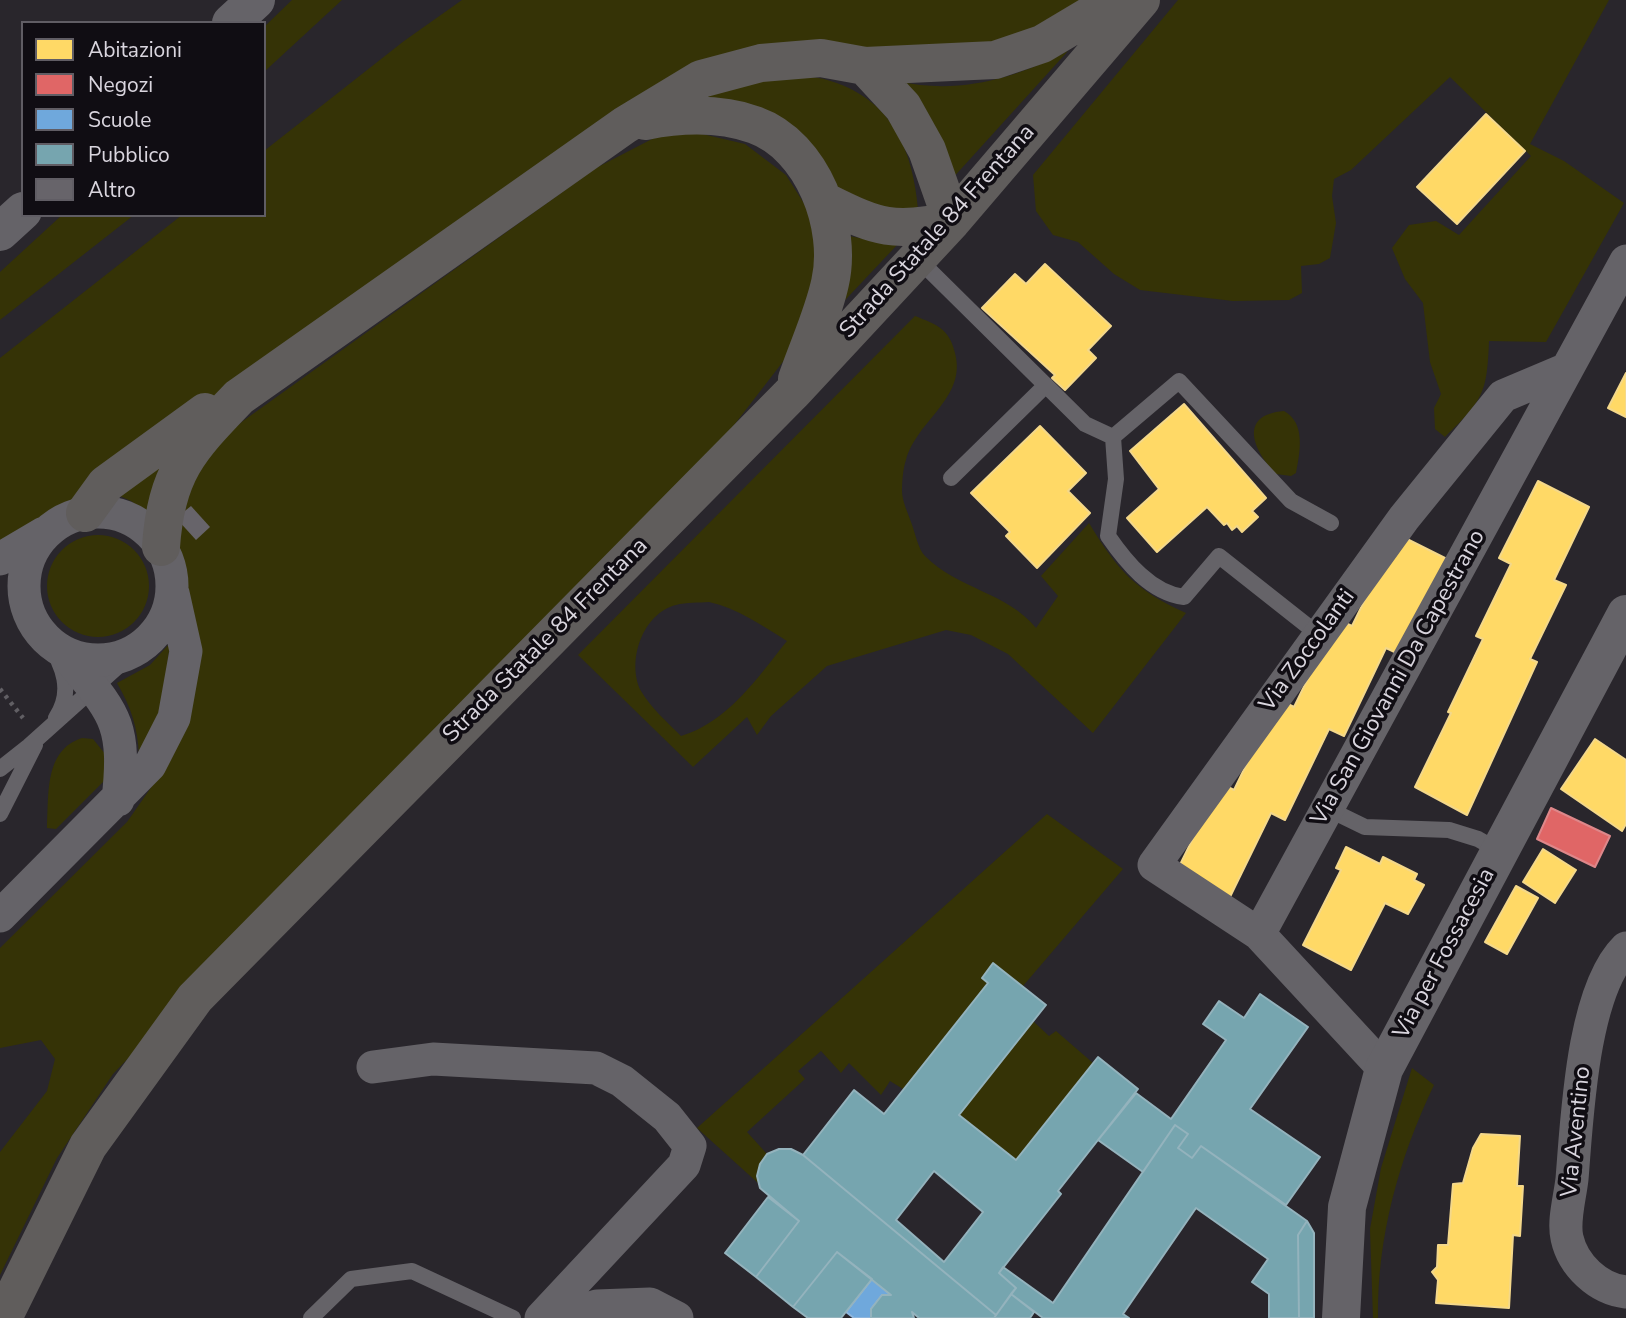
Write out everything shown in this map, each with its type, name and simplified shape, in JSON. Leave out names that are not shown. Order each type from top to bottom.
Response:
[{"type":"main road","points":[[161,548],[164,511],[176,473],[195,442],[239,397],[625,125],[701,79],[761,63],[821,58],[865,66],[995,60],[1042,44],[1116,0]]},
{"type":"main road","name":"Strada Statale 84 Frentana","points":[[3,1318],[88,1146],[195,998],[792,393],[952,221],[1141,0]]},
{"type":"main road","points":[[826,202],[867,222],[906,230],[952,221],[927,150],[903,107],[865,66]]},
{"type":"main road","points":[[625,125],[699,114],[757,125],[801,161],[826,202],[833,245],[831,282],[792,393]]},
{"type":"main road","points":[[85,513],[106,484],[209,410],[239,397]]},
{"type":"street","points":[[232,21],[256,0]]},
{"type":"street","points":[[0,232],[21,213]]},
{"type":"street","name":"Via San Giovanni Da Capestrano","points":[[1259,934],[1626,261]]},
{"type":"street","name":"Via Zoccolanti","points":[[1259,934],[1154,865],[1404,518],[1503,396],[1567,369]]},
{"type":"street","points":[[0,559],[71,516],[85,513],[120,515],[150,533],[161,548],[170,569],[172,591],[186,651],[174,718],[150,765],[0,916]]},
{"type":"street","points":[[46,531],[30,555],[23,582],[24,600],[36,630],[93,688],[117,720],[123,747],[118,800]]},
{"type":"street","points":[[36,630],[100,661],[135,651],[161,626],[172,591]]},
{"type":"street","name":"Via per Fossacesia","points":[[1341,1318],[1347,1208],[1384,1069],[1626,614]]},
{"type":"street","points":[[1259,934],[1384,1069]]},
{"type":"street","name":"Via Aventino","points":[[1626,948],[1605,978],[1595,1011],[1581,1083],[1566,1236],[1579,1267],[1615,1291],[1626,1292]]},
{"type":"street","points":[[373,1067],[433,1059],[596,1068],[622,1081],[667,1117],[690,1146],[684,1165],[541,1318]]},
{"type":"street","points":[[559,1318],[597,1306],[650,1304],[677,1318]]},
{"type":"lane","points":[[918,258],[1085,424],[1113,437]]},
{"type":"lane","points":[[1113,437],[1178,381],[1291,501],[1331,523]]},
{"type":"lane","points":[[951,478],[1046,385]]},
{"type":"lane","points":[[1113,437],[1116,479],[1108,536],[1140,574],[1171,596],[1184,597],[1219,556],[1319,635]]},
{"type":"lane","points":[[0,814],[42,735],[59,715],[65,690],[61,664],[36,630]]},
{"type":"lane","points":[[0,769],[135,651]]},
{"type":"lane","points":[[1328,809],[1365,827],[1449,830],[1478,839],[1499,851]]},
{"type":"lane","points":[[311,1318],[351,1279],[412,1271],[513,1318]]},
{"type":"path","points":[[0,690],[28,724]]},
{"type":"shaded area","points":[[292,0],[342,0],[266,70],[266,25]]},
{"type":"shaded area","points":[[462,0],[1101,0],[989,55],[720,66],[76,501],[0,546],[0,358],[179,217],[266,217],[266,149],[404,41]]},
{"type":"shaded area","points":[[1178,0],[1609,0],[1530,144],[1564,161],[1624,203],[1546,342],[1489,341],[1487,373],[1480,395],[1468,414],[1445,437],[1435,429],[1434,408],[1441,394],[1430,362],[1423,303],[1405,279],[1392,248],[1409,225],[1436,221],[1459,235],[1531,156],[1450,77],[1351,170],[1334,179],[1332,196],[1336,223],[1330,258],[1319,264],[1301,266],[1302,293],[1289,300],[1233,301],[1140,290],[1114,274],[1078,242],[1053,235],[1036,211],[1033,175]]},
{"type":"shaded area","points":[[1068,51],[951,180],[897,81],[942,86],[985,82],[1027,69]]},
{"type":"shaded area","points":[[780,75],[824,79],[848,88],[868,100],[884,115],[897,132],[906,152],[917,196],[919,221],[876,216],[720,108],[704,93]]},
{"type":"shaded area","points":[[685,130],[745,144],[786,175],[817,224],[816,275],[792,350],[724,438],[113,1074],[57,1158],[0,1275],[0,1152],[47,1091],[55,1059],[41,1040],[0,1048],[0,948],[127,822],[173,756],[192,625],[176,557],[180,554],[175,504],[197,461],[243,421],[596,168],[654,138]]},
{"type":"shaded area","points":[[60,217],[131,217],[0,320],[0,272]]},
{"type":"shaded area","points":[[849,236],[897,245],[831,315]]},
{"type":"shaded area","points":[[915,316],[936,325],[946,333],[955,353],[957,369],[948,396],[912,446],[903,471],[903,499],[925,556],[952,576],[1011,606],[1036,628],[1058,596],[1041,576],[1089,523],[1109,554],[1129,577],[1153,596],[1186,613],[1093,733],[1008,654],[971,635],[946,630],[827,666],[771,716],[757,735],[747,717],[693,767],[578,655]],"holes":[[[709,602],[750,618],[787,641],[728,709],[698,729],[681,736],[654,709],[641,691],[637,679],[637,653],[646,628],[664,610],[676,605]]]},
{"type":"shaded area","points":[[1284,411],[1296,423],[1300,439],[1296,473],[1291,476],[1276,474],[1261,455],[1254,435],[1260,419]]},
{"type":"shaded area","points":[[174,450],[149,514],[131,501],[113,493]]},
{"type":"shaded area","points":[[98,535],[117,539],[134,550],[145,567],[149,586],[145,605],[134,622],[117,633],[98,637],[79,633],[62,622],[51,605],[47,586],[51,567],[62,550],[79,539]]},
{"type":"shaded area","points":[[170,643],[161,715],[139,756],[133,718],[117,683],[150,665]]},
{"type":"shaded area","points":[[82,738],[93,739],[106,755],[106,779],[56,829],[47,828],[49,788],[55,763],[61,752]]},
{"type":"shaded area","points":[[1047,814],[1123,869],[1023,986],[993,964],[982,978],[988,983],[903,1089],[890,1081],[881,1095],[849,1063],[841,1073],[821,1051],[798,1071],[805,1079],[747,1132],[767,1154],[760,1164],[758,1183],[697,1128]]},
{"type":"shaded area","points":[[1033,1021],[1049,1036],[1056,1031],[1093,1063],[1016,1160],[959,1115]]},
{"type":"shaded area","points":[[1412,1068],[1434,1085],[1410,1141],[1392,1198],[1381,1258],[1378,1318],[1373,1318],[1370,1229],[1381,1168]]},
{"type":"building: Abitazioni","points":[[1486,114],[1525,151],[1457,224],[1417,187]]},
{"type":"building: Abitazioni","points":[[1045,264],[1111,326],[1088,350],[1096,358],[1065,390],[1052,378],[1055,375],[982,308],[1015,274],[1026,284]]},
{"type":"building: Abitazioni","points":[[1626,373],[1626,417],[1608,408]]},
{"type":"building: Abitazioni","points":[[1184,404],[1266,498],[1252,511],[1258,517],[1242,532],[1237,526],[1232,530],[1227,523],[1224,525],[1207,507],[1157,552],[1127,518],[1159,489],[1130,451]]},
{"type":"building: Abitazioni","points":[[1040,426],[1086,473],[1068,491],[1090,513],[1037,568],[1006,536],[1010,532],[971,493]]},
{"type":"building: Abitazioni","points":[[1538,481],[1589,507],[1554,580],[1566,585],[1530,659],[1537,662],[1467,815],[1415,787],[1483,639],[1476,636],[1511,564],[1499,558]]},
{"type":"building: Abitazioni","points":[[1397,534],[1449,560],[1403,656],[1386,648],[1344,736],[1329,729],[1285,820],[1271,813],[1227,903],[1174,877],[1220,783],[1234,790],[1278,699],[1294,707],[1337,619],[1352,626]]},
{"type":"building: Abitazioni","points":[[1595,739],[1626,760],[1626,824],[1622,831],[1561,789]]},
{"type":"building: Abitazioni","points":[[1346,847],[1380,864],[1383,857],[1417,874],[1414,880],[1424,885],[1408,914],[1385,903],[1351,970],[1303,945],[1341,870],[1336,868]]},
{"type":"building: Abitazioni","points":[[1543,849],[1576,870],[1555,903],[1523,882]]},
{"type":"building: Abitazioni","points":[[1516,886],[1538,898],[1507,954],[1485,942]]},
{"type":"building: Abitazioni","points":[[1481,1134],[1520,1136],[1517,1186],[1523,1186],[1520,1236],[1513,1235],[1509,1308],[1436,1303],[1438,1280],[1432,1272],[1437,1267],[1438,1245],[1448,1245],[1453,1184],[1463,1183],[1473,1148]]},
{"type":"building: Negozi","points":[[1551,808],[1610,836],[1595,867],[1537,839]]},
{"type":"building: Scuole","points":[[872,1279],[891,1295],[882,1295],[871,1309],[871,1318],[854,1318],[846,1312]]},
{"type":"building: Pubblico","points":[[993,963],[1046,1005],[959,1115],[1016,1160],[1098,1057],[1138,1089],[1058,1191],[1061,1194],[999,1273],[1016,1288],[996,1315],[803,1155],[854,1090],[884,1114],[988,983],[982,978]],"holes":[[[934,1171],[983,1212],[944,1262],[896,1220]]]},
{"type":"building: Pubblico","points":[[1260,994],[1308,1027],[1250,1109],[1320,1157],[1286,1205],[1201,1146],[1192,1158],[1178,1148],[1188,1134],[1175,1125],[1143,1172],[1098,1140],[1136,1093],[1171,1119],[1226,1040],[1203,1024],[1219,1001],[1244,1018]]},
{"type":"building: Pubblico","points":[[1175,1125],[1188,1134],[1178,1148],[1192,1158],[1201,1146],[1307,1221],[1298,1235],[1299,1318],[1269,1318],[1269,1294],[1252,1282],[1268,1259],[1196,1208],[1123,1314],[1129,1318],[1043,1318],[1011,1294],[1016,1288],[999,1273],[1003,1267],[1053,1303]]},
{"type":"building: Pubblico","points":[[779,1149],[791,1149],[803,1155],[996,1315],[994,1318],[919,1318],[912,1312],[914,1318],[871,1318],[871,1309],[882,1295],[891,1295],[837,1252],[793,1307],[756,1277],[799,1221],[760,1188],[757,1176],[760,1164],[767,1154]]},
{"type":"building: Pubblico","points":[[768,1197],[799,1221],[756,1277],[725,1253]]},
{"type":"building: Pubblico","points":[[1307,1221],[1314,1233],[1314,1318],[1299,1318],[1298,1235]]},
{"type":"building: Pubblico","points":[[837,1252],[872,1279],[841,1318],[808,1318],[793,1307]]},
{"type":"building: Pubblico","points":[[1011,1294],[1034,1312],[1030,1318],[994,1318]]},
{"type":"building: Altro","points":[[191,506],[210,527],[196,540],[176,518]]}]
